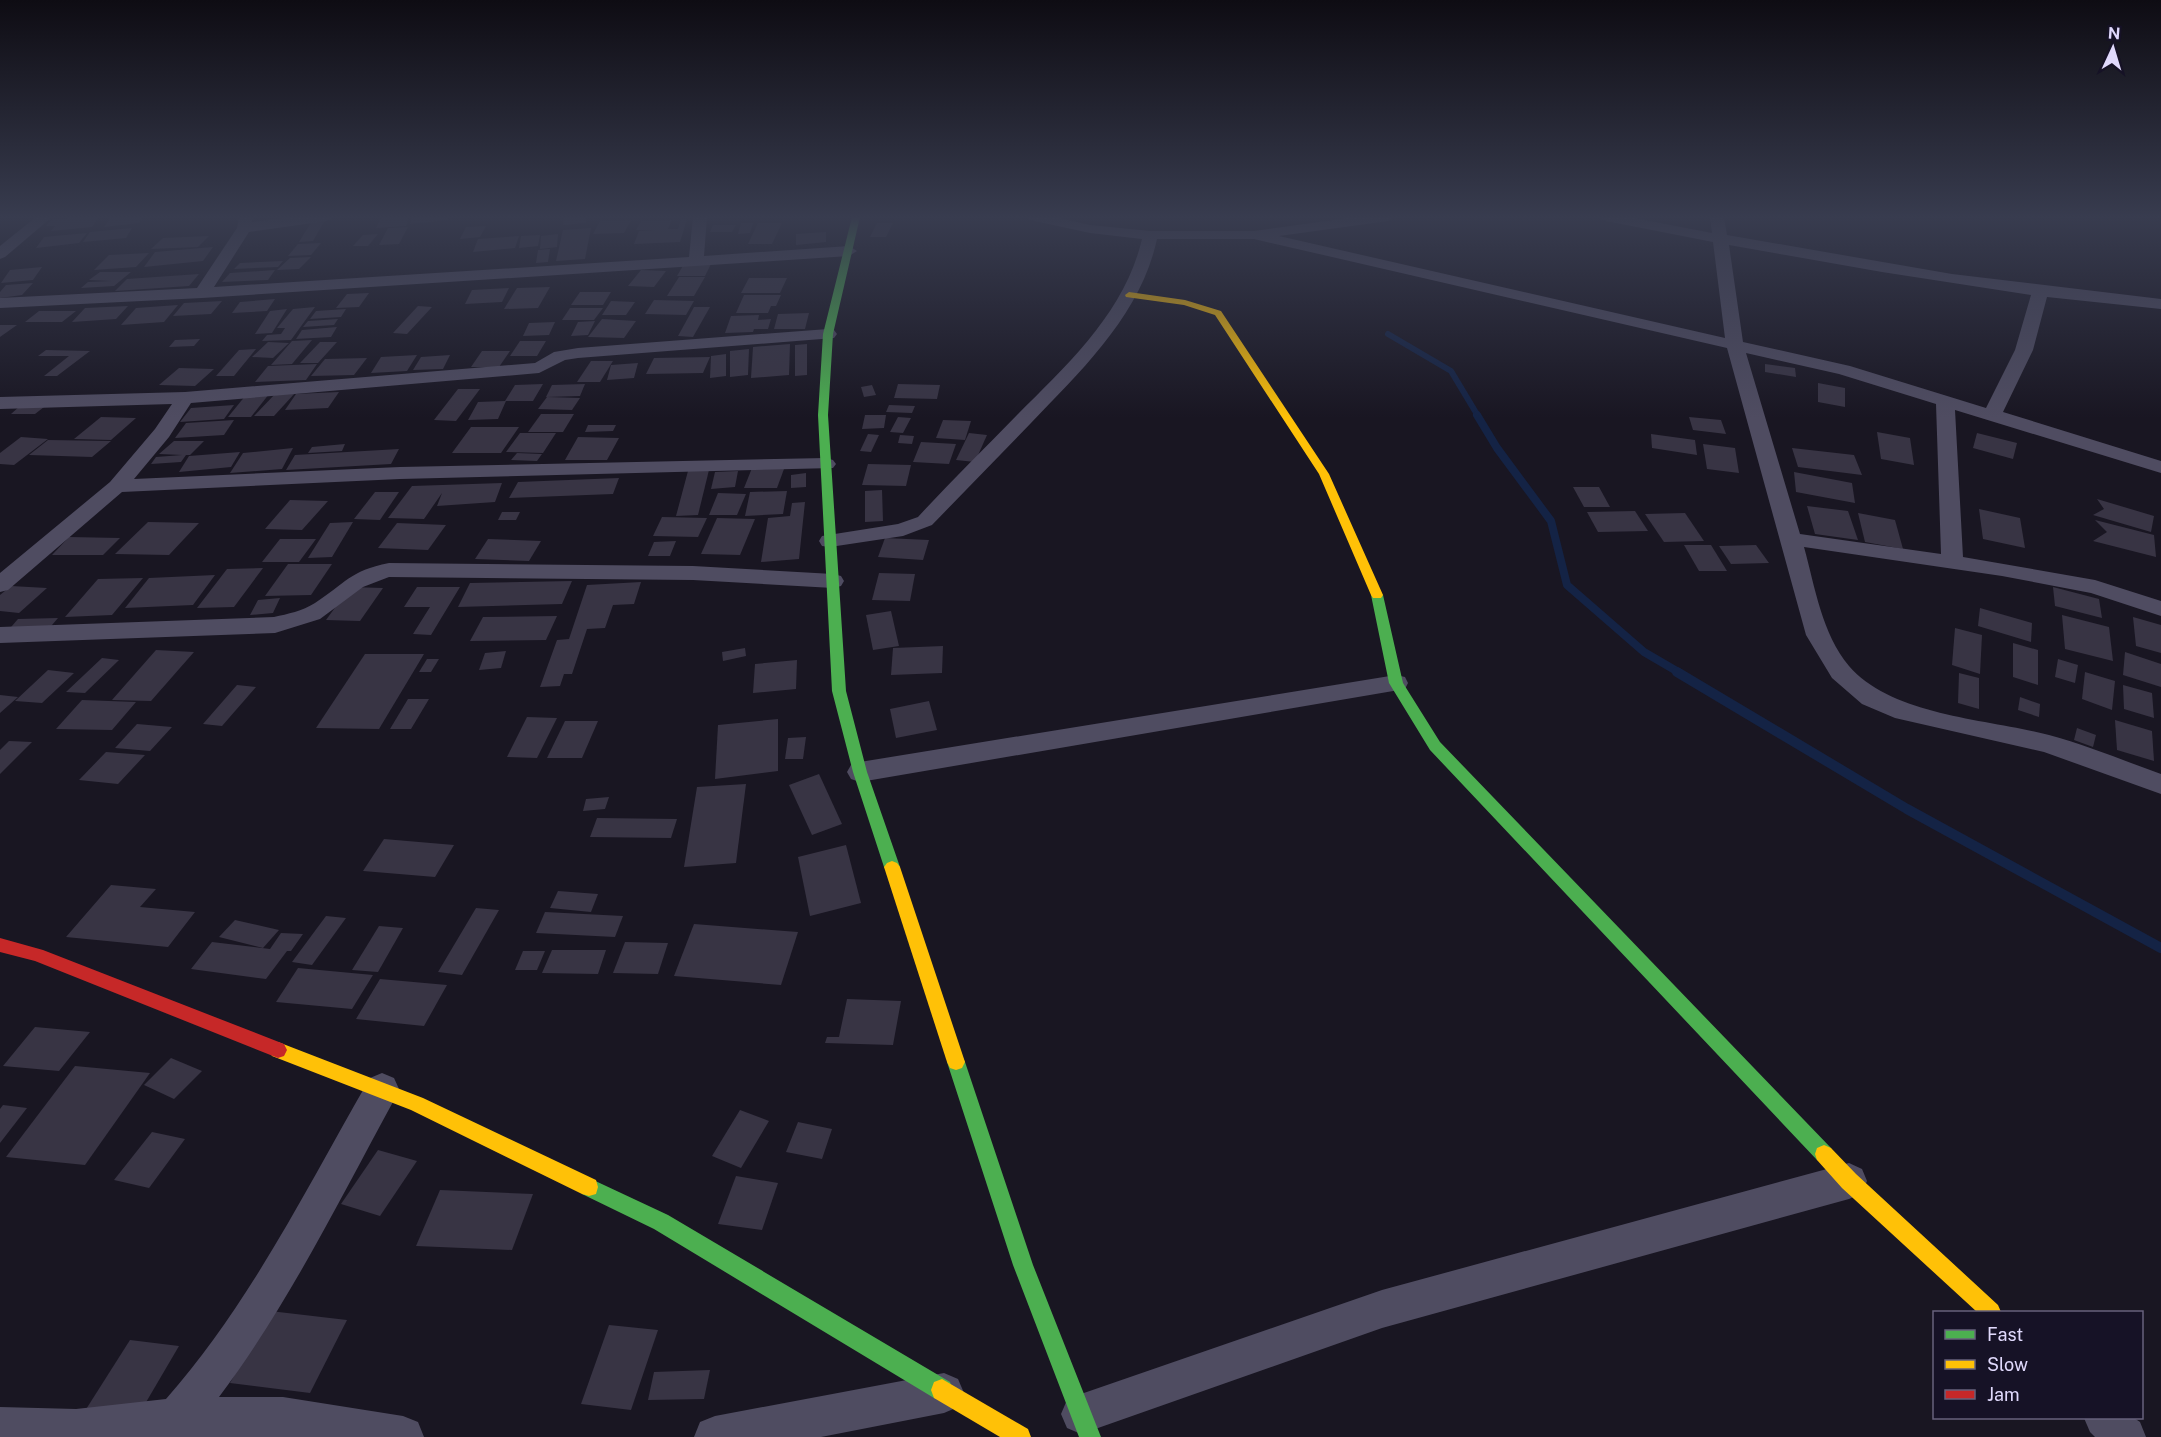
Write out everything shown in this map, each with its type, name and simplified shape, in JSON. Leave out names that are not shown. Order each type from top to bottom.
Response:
[{"type":"street","points":[[202,293],[207,284]]},
{"type":"street","points":[[0,303],[336,284]]},
{"type":"street","points":[[841,284],[828,334],[823,415],[839,691],[860,772],[1023,1265],[1085,1425],[1382,1309],[1849,1181]]},
{"type":"street","points":[[830,541],[903,531],[925,521],[1080,362],[1129,295],[1134,284]]},
{"type":"street","points":[[1469,284],[1844,370],[2161,467]]},
{"type":"street","points":[[1726,284],[1735,345],[1818,635],[1841,672],[1871,699],[1904,712],[2048,744],[2161,784]]},
{"type":"street","points":[[1992,284],[2040,292],[2161,304]]},
{"type":"street","points":[[1992,415],[2024,350],[2040,292]]},
{"type":"street","points":[[1129,295],[1204,306],[1218,313],[1324,474],[1379,600],[1396,683],[1435,746],[1849,1181],[1990,1311]]},
{"type":"street","points":[[0,403],[185,398],[539,368],[560,356],[578,353],[828,334]]},
{"type":"street","points":[[0,585],[117,486],[162,433],[185,398]]},
{"type":"street","points":[[1945,401],[1952,562]]},
{"type":"street","points":[[117,486],[400,473],[826,464]]},
{"type":"street","points":[[1790,539],[1952,562],[2094,587],[2161,609]]},
{"type":"street","points":[[0,635],[275,625],[311,614],[334,600],[357,579],[375,572],[389,570],[693,573],[833,581]]},
{"type":"street","points":[[860,772],[1396,683]]},
{"type":"street","points":[[0,945],[37,955],[417,1104],[661,1222],[1020,1437]]},
{"type":"street","points":[[168,1427],[249,1321],[382,1089]]},
{"type":"street","points":[[715,1437],[946,1393]]},
{"type":"street","points":[[0,1427],[76,1430],[168,1427],[283,1417],[403,1437]]},
{"type":"street","points":[[2105,1419],[2125,1437]]},
{"type":"building","points":[[32,284],[22,295],[0,298],[0,292],[6,285]]},
{"type":"building","points":[[86,284],[116,284],[114,286],[81,288]]},
{"type":"building","points":[[122,284],[191,284],[189,286],[115,291]]},
{"type":"building","points":[[630,284],[656,284],[654,287],[628,286]]},
{"type":"building","points":[[675,284],[701,284],[694,296],[667,296]]},
{"type":"building","points":[[746,284],[784,284],[780,293],[741,293]]},
{"type":"building","points":[[550,287],[538,308],[504,309],[517,288]]},
{"type":"building","points":[[509,288],[502,302],[465,304],[472,290]]},
{"type":"building","points":[[580,292],[611,292],[603,305],[571,305]]},
{"type":"building","points":[[369,293],[359,307],[336,308],[347,294]]},
{"type":"building","points":[[744,295],[781,295],[776,306],[771,306],[768,313],[736,313]]},
{"type":"building","points":[[275,299],[267,311],[232,313],[240,302]]},
{"type":"building","points":[[654,300],[694,301],[686,315],[645,314]]},
{"type":"building","points":[[222,301],[211,314],[173,316],[184,303]]},
{"type":"building","points":[[611,301],[635,302],[626,315],[602,315]]},
{"type":"building","points":[[178,305],[164,322],[121,325],[136,308]]},
{"type":"building","points":[[128,306],[116,319],[72,322],[85,308]]},
{"type":"building","points":[[418,306],[432,307],[407,334],[393,333]]},
{"type":"building","points":[[315,307],[291,340],[262,341],[267,335],[281,334],[285,328],[277,328],[293,309]]},
{"type":"building","points":[[694,307],[710,307],[693,337],[678,336]]},
{"type":"building","points":[[570,308],[603,308],[594,320],[562,320]]},
{"type":"building","points":[[287,309],[272,333],[255,334],[270,311]]},
{"type":"building","points":[[346,309],[341,317],[310,319],[316,311]]},
{"type":"building","points":[[39,311],[76,311],[62,322],[25,322]]},
{"type":"building","points":[[809,313],[805,329],[774,329],[778,314]]},
{"type":"building","points":[[759,315],[758,320],[771,319],[768,329],[725,333],[731,316]]},
{"type":"building","points":[[338,319],[334,325],[303,327],[308,321]]},
{"type":"building","points":[[602,319],[636,321],[624,338],[588,337]]},
{"type":"building","points":[[595,321],[588,335],[571,336],[578,322]]},
{"type":"building","points":[[555,322],[549,335],[523,336],[529,323]]},
{"type":"building","points":[[0,325],[17,325],[0,337]]},
{"type":"building","points":[[337,327],[331,337],[296,339],[302,330]]},
{"type":"building","points":[[200,339],[194,346],[169,347],[175,340]]},
{"type":"building","points":[[312,340],[292,364],[271,365],[292,341]]},
{"type":"building","points":[[520,341],[546,341],[537,356],[510,356]]},
{"type":"building","points":[[268,342],[289,343],[273,358],[252,357]]},
{"type":"building","points":[[320,342],[337,342],[318,363],[300,363]]},
{"type":"building","points":[[790,344],[789,375],[751,378],[753,347]]},
{"type":"building","points":[[807,344],[807,375],[795,376],[795,345]]},
{"type":"building","points":[[256,349],[234,376],[216,376],[239,350]]},
{"type":"building","points":[[749,349],[748,375],[730,377],[730,351]]},
{"type":"building","points":[[46,350],[90,351],[57,376],[44,376],[69,356],[38,356]]},
{"type":"building","points":[[482,351],[510,351],[499,367],[471,367]]},
{"type":"building","points":[[726,354],[726,376],[710,378],[711,356]]},
{"type":"building","points":[[417,355],[407,371],[371,373],[381,357]]},
{"type":"building","points":[[450,355],[443,369],[413,370],[421,357]]},
{"type":"building","points":[[710,357],[703,373],[646,374],[654,358]]},
{"type":"building","points":[[367,358],[354,375],[311,376],[325,359]]},
{"type":"building","points":[[591,361],[613,361],[600,382],[577,382]]},
{"type":"building","points":[[638,363],[634,378],[607,380],[611,365]]},
{"type":"building","points":[[317,364],[306,380],[255,382],[268,366]]},
{"type":"building","points":[[1765,364],[1795,368],[1796,377],[1765,372]]},
{"type":"building","points":[[179,368],[214,369],[195,386],[159,385]]},
{"type":"building","points":[[1818,383],[1845,388],[1845,407],[1818,402]]},
{"type":"building","points":[[543,384],[533,401],[506,401],[498,419],[468,420],[478,402],[505,401],[515,385]]},
{"type":"building","points":[[585,384],[580,396],[546,397],[552,385]]},
{"type":"building","points":[[898,384],[940,385],[937,399],[894,398]]},
{"type":"building","points":[[872,385],[876,395],[864,397],[861,387]]},
{"type":"building","points":[[458,389],[480,389],[456,421],[434,420]]},
{"type":"building","points":[[339,392],[328,408],[285,410],[296,394]]},
{"type":"building","points":[[276,393],[295,393],[274,416],[254,416]]},
{"type":"building","points":[[269,394],[251,417],[228,417],[246,395]]},
{"type":"building","points":[[547,397],[580,398],[572,410],[538,409]]},
{"type":"building","points":[[234,405],[224,419],[180,422],[191,408]]},
{"type":"building","points":[[889,405],[915,406],[912,413],[886,412]]},
{"type":"building","points":[[20,406],[44,407],[35,414],[11,414]]},
{"type":"building","points":[[541,414],[574,414],[563,432],[528,432]]},
{"type":"building","points":[[865,415],[886,415],[884,428],[862,429]]},
{"type":"building","points":[[101,417],[136,418],[111,440],[74,439]]},
{"type":"building","points":[[898,417],[911,418],[903,433],[890,432]]},
{"type":"building","points":[[1689,417],[1721,420],[1726,434],[1693,430]]},
{"type":"building","points":[[234,420],[224,435],[175,438],[186,423]]},
{"type":"building","points":[[943,420],[971,421],[965,440],[936,438]]},
{"type":"building","points":[[588,425],[616,425],[613,431],[585,432]]},
{"type":"building","points":[[471,427],[519,427],[501,453],[452,453]]},
{"type":"building","points":[[1877,432],[1910,438],[1914,465],[1881,459]]},
{"type":"building","points":[[520,433],[556,433],[543,453],[506,452]]},
{"type":"building","points":[[969,433],[987,435],[975,462],[956,460]]},
{"type":"building","points":[[1977,433],[2017,443],[2013,459],[1973,448]]},
{"type":"building","points":[[868,434],[879,435],[871,452],[860,451]]},
{"type":"building","points":[[1651,434],[1695,440],[1697,455],[1652,448]]},
{"type":"building","points":[[900,435],[914,436],[912,444],[898,443]]},
{"type":"building","points":[[21,437],[48,439],[14,465],[0,464],[0,453]]},
{"type":"building","points":[[578,437],[619,438],[607,460],[565,460]]},
{"type":"building","points":[[48,440],[111,441],[92,457],[29,455]]},
{"type":"building","points":[[174,441],[204,441],[181,462],[151,464],[156,457],[182,455],[159,454]]},
{"type":"building","points":[[921,442],[956,444],[949,464],[913,462]]},
{"type":"building","points":[[345,444],[342,451],[308,453],[312,447]]},
{"type":"building","points":[[1703,444],[1735,448],[1739,473],[1707,469]]},
{"type":"building","points":[[293,448],[282,469],[230,473],[243,453]]},
{"type":"building","points":[[1792,448],[1854,455],[1862,475],[1798,467]]},
{"type":"building","points":[[399,449],[391,464],[286,470],[295,455]]},
{"type":"building","points":[[240,452],[231,467],[179,472],[189,456]]},
{"type":"building","points":[[517,453],[542,454],[537,461],[511,460]]},
{"type":"building","points":[[868,464],[911,465],[906,486],[862,485]]},
{"type":"building","points":[[752,468],[784,469],[777,488],[744,488]]},
{"type":"building","points":[[709,470],[698,515],[676,516],[688,471]]},
{"type":"building","points":[[738,471],[735,487],[711,489],[715,472]]},
{"type":"building","points":[[1794,472],[1852,483],[1855,503],[1796,492]]},
{"type":"building","points":[[806,473],[806,487],[791,488],[791,475]]},
{"type":"building","points":[[619,478],[613,494],[509,498],[518,482]]},
{"type":"building","points":[[502,483],[495,502],[437,506],[442,493],[424,519],[388,518],[412,486]]},
{"type":"building","points":[[1573,487],[1599,487],[1610,507],[1584,507]]},
{"type":"building","points":[[882,490],[883,521],[865,522],[865,491]]},
{"type":"building","points":[[787,491],[783,514],[745,516],[750,492]]},
{"type":"building","points":[[375,492],[399,492],[380,520],[354,519]]},
{"type":"building","points":[[718,493],[746,494],[737,515],[709,515]]},
{"type":"building","points":[[2097,499],[2154,516],[2151,532],[2093,515],[2104,509]]},
{"type":"building","points":[[290,500],[328,501],[302,530],[265,529]]},
{"type":"building","points":[[805,502],[799,559],[761,562],[768,518],[790,516],[792,503]]},
{"type":"building","points":[[1807,506],[1848,511],[1858,540],[1815,534]]},
{"type":"building","points":[[1979,509],[2020,518],[2025,548],[1983,539]]},
{"type":"building","points":[[1635,511],[1648,531],[1598,532],[1587,512]]},
{"type":"building","points":[[502,512],[520,512],[516,520],[498,520]]},
{"type":"building","points":[[1685,513],[1704,541],[1664,542],[1645,514]]},
{"type":"building","points":[[1858,513],[1895,520],[1903,549],[1865,542]]},
{"type":"building","points":[[662,517],[707,518],[698,537],[653,536]]},
{"type":"building","points":[[717,518],[755,519],[740,555],[701,554]]},
{"type":"building","points":[[2095,520],[2154,535],[2156,557],[2093,541],[2107,532]]},
{"type":"building","points":[[148,522],[199,523],[169,555],[115,554]]},
{"type":"building","points":[[353,522],[332,557],[308,558],[330,523]]},
{"type":"building","points":[[397,523],[446,525],[428,550],[378,548]]},
{"type":"building","points":[[69,537],[120,538],[103,555],[52,555]]},
{"type":"building","points":[[885,538],[929,540],[923,560],[878,557]]},
{"type":"building","points":[[280,539],[316,539],[299,562],[262,562]]},
{"type":"building","points":[[488,539],[541,541],[529,561],[475,559]]},
{"type":"building","points":[[676,541],[670,556],[648,556],[654,542]]},
{"type":"building","points":[[1684,545],[1711,545],[1727,571],[1699,571]]},
{"type":"building","points":[[1756,545],[1769,563],[1731,564],[1719,546]]},
{"type":"building","points":[[288,564],[332,564],[311,595],[265,596]]},
{"type":"building","points":[[263,568],[234,607],[197,608],[227,569]]},
{"type":"building","points":[[879,573],[915,574],[910,601],[872,600]]},
{"type":"building","points":[[215,575],[193,605],[125,608],[149,578]]},
{"type":"building","points":[[143,578],[112,615],[65,617],[98,579]]},
{"type":"building","points":[[572,581],[562,604],[458,607],[470,583]]},
{"type":"building","points":[[641,582],[634,604],[613,605],[605,628],[587,629],[572,674],[564,674],[560,686],[540,687],[557,640],[569,639],[587,585]]},
{"type":"building","points":[[11,586],[47,588],[19,613],[0,611],[0,595]]},
{"type":"building","points":[[350,587],[383,588],[360,621],[326,620]]},
{"type":"building","points":[[417,587],[460,587],[431,635],[413,634],[430,607],[404,607]]},
{"type":"building","points":[[2053,587],[2099,599],[2102,618],[2055,606]]},
{"type":"building","points":[[280,598],[273,613],[250,615],[258,600]]},
{"type":"building","points":[[1980,608],[2032,623],[2031,642],[1978,626]]},
{"type":"building","points":[[891,611],[899,646],[873,650],[866,615]]},
{"type":"building","points":[[2062,615],[2109,627],[2113,661],[2065,649]]},
{"type":"building","points":[[557,616],[546,640],[470,641],[483,617]]},
{"type":"building","points":[[2133,617],[2161,625],[2161,653],[2136,646]]},
{"type":"building","points":[[58,618],[46,632],[5,634],[18,619]]},
{"type":"building","points":[[1955,628],[1982,635],[1980,674],[1952,665]]},
{"type":"building","points":[[2013,643],[2038,650],[2038,685],[2013,677]]},
{"type":"building","points":[[943,646],[942,673],[891,675],[893,648]]},
{"type":"building","points":[[745,648],[746,656],[723,661],[722,652]]},
{"type":"building","points":[[156,650],[194,652],[151,701],[112,700]]},
{"type":"building","points":[[506,651],[501,668],[479,670],[485,653]]},
{"type":"building","points":[[2125,652],[2161,664],[2161,687],[2123,675]]},
{"type":"building","points":[[365,654],[424,654],[379,729],[316,728]]},
{"type":"building","points":[[102,658],[119,660],[85,693],[66,692]]},
{"type":"building","points":[[427,659],[439,659],[431,672],[419,672]]},
{"type":"building","points":[[2058,659],[2078,665],[2075,683],[2055,677]]},
{"type":"building","points":[[797,660],[796,689],[753,693],[755,664]]},
{"type":"building","points":[[48,670],[74,673],[42,703],[15,701]]},
{"type":"building","points":[[2085,672],[2115,681],[2112,710],[2082,699]]},
{"type":"building","points":[[1959,673],[1979,678],[1979,709],[1958,703]]},
{"type":"building","points":[[237,685],[256,687],[222,726],[203,724]]},
{"type":"building","points":[[2123,685],[2152,693],[2154,718],[2124,709]]},
{"type":"building","points":[[0,695],[18,697],[0,713]]},
{"type":"building","points":[[2020,697],[2040,704],[2039,717],[2018,710]]},
{"type":"building","points":[[408,699],[429,699],[411,729],[390,729]]},
{"type":"building","points":[[82,700],[136,702],[112,730],[56,729]]},
{"type":"building","points":[[929,701],[937,730],[896,738],[890,709]]},
{"type":"building","points":[[527,717],[557,718],[537,758],[507,757]]},
{"type":"building","points":[[778,719],[778,771],[715,779],[718,725]]},
{"type":"building","points":[[2115,720],[2152,731],[2154,761],[2117,750]]},
{"type":"building","points":[[565,721],[598,721],[582,758],[547,758]]},
{"type":"building","points":[[137,724],[172,727],[150,751],[115,748]]},
{"type":"building","points":[[2077,728],[2096,735],[2093,747],[2074,740]]},
{"type":"building","points":[[806,737],[803,759],[785,759],[788,738]]},
{"type":"building","points":[[9,741],[32,742],[0,774],[0,750]]},
{"type":"building","points":[[106,752],[145,755],[118,784],[79,780]]},
{"type":"building","points":[[819,774],[842,824],[812,835],[789,785]]},
{"type":"building","points":[[746,784],[736,863],[684,867],[697,787]]},
{"type":"building","points":[[609,797],[605,809],[583,811],[586,799]]},
{"type":"building","points":[[597,818],[677,819],[671,838],[590,837]]},
{"type":"building","points":[[384,839],[454,845],[435,877],[363,871]]},
{"type":"building","points":[[846,845],[861,903],[810,916],[798,857]]},
{"type":"building","points":[[111,885],[156,889],[140,907],[195,912],[168,947],[66,937]]},
{"type":"building","points":[[558,891],[598,894],[591,912],[550,908]]},
{"type":"building","points":[[476,908],[499,910],[462,975],[438,972]]},
{"type":"building","points":[[545,912],[623,916],[615,937],[536,933]]},
{"type":"building","points":[[326,916],[346,918],[312,965],[292,962]]},
{"type":"building","points":[[235,920],[279,930],[263,948],[219,937]]},
{"type":"building","points":[[694,924],[798,932],[781,985],[674,976]]},
{"type":"building","points":[[379,926],[403,928],[378,972],[352,970]]},
{"type":"building","points":[[281,933],[303,934],[266,979],[191,969],[212,942],[270,949]]},
{"type":"building","points":[[625,942],[668,943],[658,974],[613,973]]},
{"type":"building","points":[[552,950],[606,950],[598,974],[542,973]]},
{"type":"building","points":[[523,951],[545,951],[537,970],[515,970]]},
{"type":"building","points":[[298,968],[373,975],[352,1009],[276,1002]]},
{"type":"building","points":[[380,979],[447,985],[424,1026],[356,1019]]},
{"type":"building","points":[[847,999],[901,1001],[893,1045],[825,1043],[827,1037],[839,1037]]},
{"type":"building","points":[[35,1027],[90,1032],[59,1071],[3,1066]]},
{"type":"building","points":[[171,1058],[202,1071],[174,1099],[144,1085]]},
{"type":"building","points":[[75,1066],[150,1073],[85,1165],[6,1157]]},
{"type":"building","points":[[3,1105],[27,1108],[0,1143],[0,1109]]},
{"type":"building","points":[[740,1110],[769,1121],[741,1168],[712,1156]]},
{"type":"building","points":[[798,1122],[832,1129],[822,1159],[786,1152]]},
{"type":"building","points":[[152,1132],[185,1139],[149,1188],[114,1180]]},
{"type":"building","points":[[378,1150],[417,1161],[380,1216],[341,1204]]},
{"type":"building","points":[[736,1176],[778,1183],[762,1230],[718,1224]]},
{"type":"building","points":[[440,1190],[533,1194],[512,1250],[416,1246]]},
{"type":"building","points":[[270,1311],[347,1320],[310,1393],[230,1383]]},
{"type":"building","points":[[609,1325],[658,1330],[631,1410],[581,1404]]},
{"type":"building","points":[[130,1340],[179,1346],[135,1421],[83,1414]]},
{"type":"building","points":[[710,1370],[704,1399],[648,1400],[654,1372]]},
{"type":"waterway","points":[[1388,334],[1451,371],[1478,416]]},
{"type":"waterway","points":[[1477,415],[1497,448],[1551,521],[1567,585],[1644,652],[1680,673]]},
{"type":"waterway","points":[[1677,672],[1907,809],[2161,948]]},
{"type":"traffic: fast","points":[[840,284],[828,334],[823,415],[839,691],[860,772],[892,867]]},
{"type":"traffic: fast","points":[[1377,595],[1396,683],[1435,746],[1824,1154]]},
{"type":"traffic: fast","points":[[956,1062],[1023,1265],[1090,1437]]},
{"type":"traffic: fast","points":[[589,1187],[661,1222],[942,1390]]},
{"type":"traffic: slow","points":[[1129,295],[1185,303],[1218,313],[1324,474],[1377,595]]},
{"type":"traffic: slow","points":[[892,867],[956,1062]]},
{"type":"traffic: slow","points":[[278,1050],[417,1104],[589,1187]]},
{"type":"traffic: slow","points":[[1824,1154],[1849,1181],[1990,1311]]},
{"type":"traffic: slow","points":[[942,1390],[1020,1437]]},
{"type":"traffic: jam","points":[[0,945],[37,955],[278,1050]]}]
